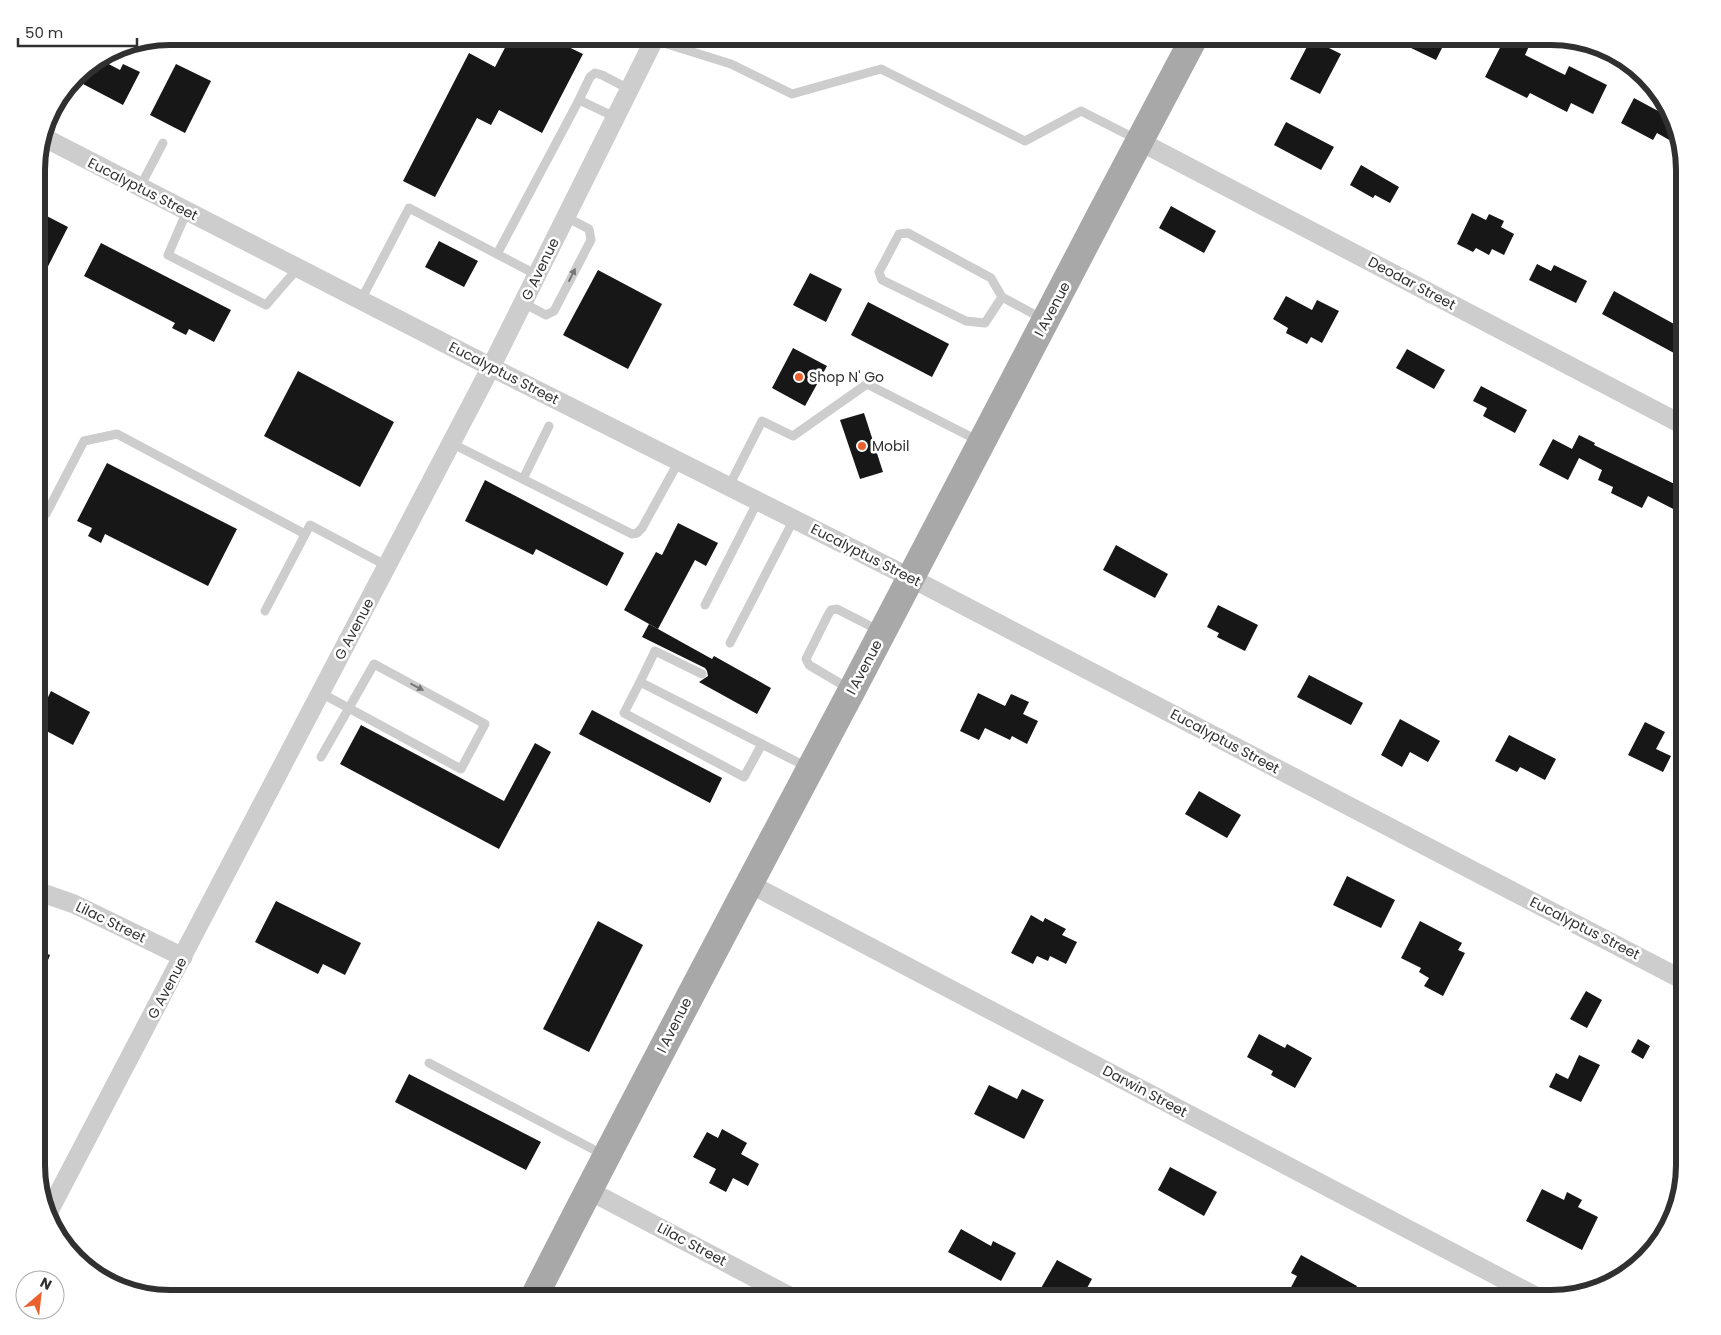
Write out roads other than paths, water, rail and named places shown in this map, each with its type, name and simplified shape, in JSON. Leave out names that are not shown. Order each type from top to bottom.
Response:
[{"type":"main road","name":"I Avenue","points":[[538,1290],[748,883],[852,690],[1190,45]]},
{"type":"street","name":"G Avenue","points":[[52,1207],[491,368],[651,45]]},
{"type":"street","name":"Eucalyptus Street","points":[[49,140],[491,368],[911,578],[1676,975]]},
{"type":"street","name":"Deodar Street","points":[[1139,141],[1676,421]]},
{"type":"street","name":"Darwin Street","points":[[748,883],[1524,1290]]},
{"type":"street","name":"Lilac Street","points":[[45,894],[74,904],[183,957]]},
{"type":"street","name":"Lilac Street","points":[[588,1190],[778,1290]]},
{"type":"lane","points":[[670,45],[731,64],[792,94],[881,69],[1025,141],[1081,111],[1139,141]]},
{"type":"lane","points":[[497,254],[590,77],[595,74],[602,75],[629,88]]},
{"type":"lane","points":[[578,100],[615,118]]},
{"type":"lane","points":[[140,187],[163,143]]},
{"type":"lane","points":[[361,300],[409,208],[537,275]]},
{"type":"lane","points":[[187,211],[168,254],[176,259],[266,305],[298,268]]},
{"type":"lane","points":[[523,303],[546,314],[554,311],[591,240],[589,229],[566,216]]},
{"type":"lane","points":[[1002,297],[985,322],[966,321],[882,280],[879,272],[899,234],[908,233],[991,278],[1002,297],[1045,321]]},
{"type":"lane","points":[[729,486],[762,421],[793,436],[867,384],[982,442]]},
{"type":"lane","points":[[522,479],[549,426]]},
{"type":"lane","points":[[46,514],[84,441],[117,434],[305,534]]},
{"type":"lane","points":[[451,443],[632,534],[637,533],[642,528],[678,461]]},
{"type":"lane","points":[[705,605],[758,501]]},
{"type":"lane","points":[[730,643],[794,519]]},
{"type":"lane","points":[[265,610],[310,525],[387,566]]},
{"type":"lane","points":[[852,690],[809,665],[806,659],[808,653],[831,610],[837,609],[882,632]]},
{"type":"lane","points":[[702,674],[655,651],[624,713],[744,777],[762,744]]},
{"type":"lane","points":[[321,693],[349,708],[461,769],[485,724],[374,664],[349,708],[321,757]]},
{"type":"lane","points":[[640,682],[810,768]]},
{"type":"lane","points":[[429,1063],[606,1157]]},
{"type":"place","name":"Shop N' Go","points":[[799,377]]},
{"type":"place","name":"Mobil","points":[[862,446]]}]
